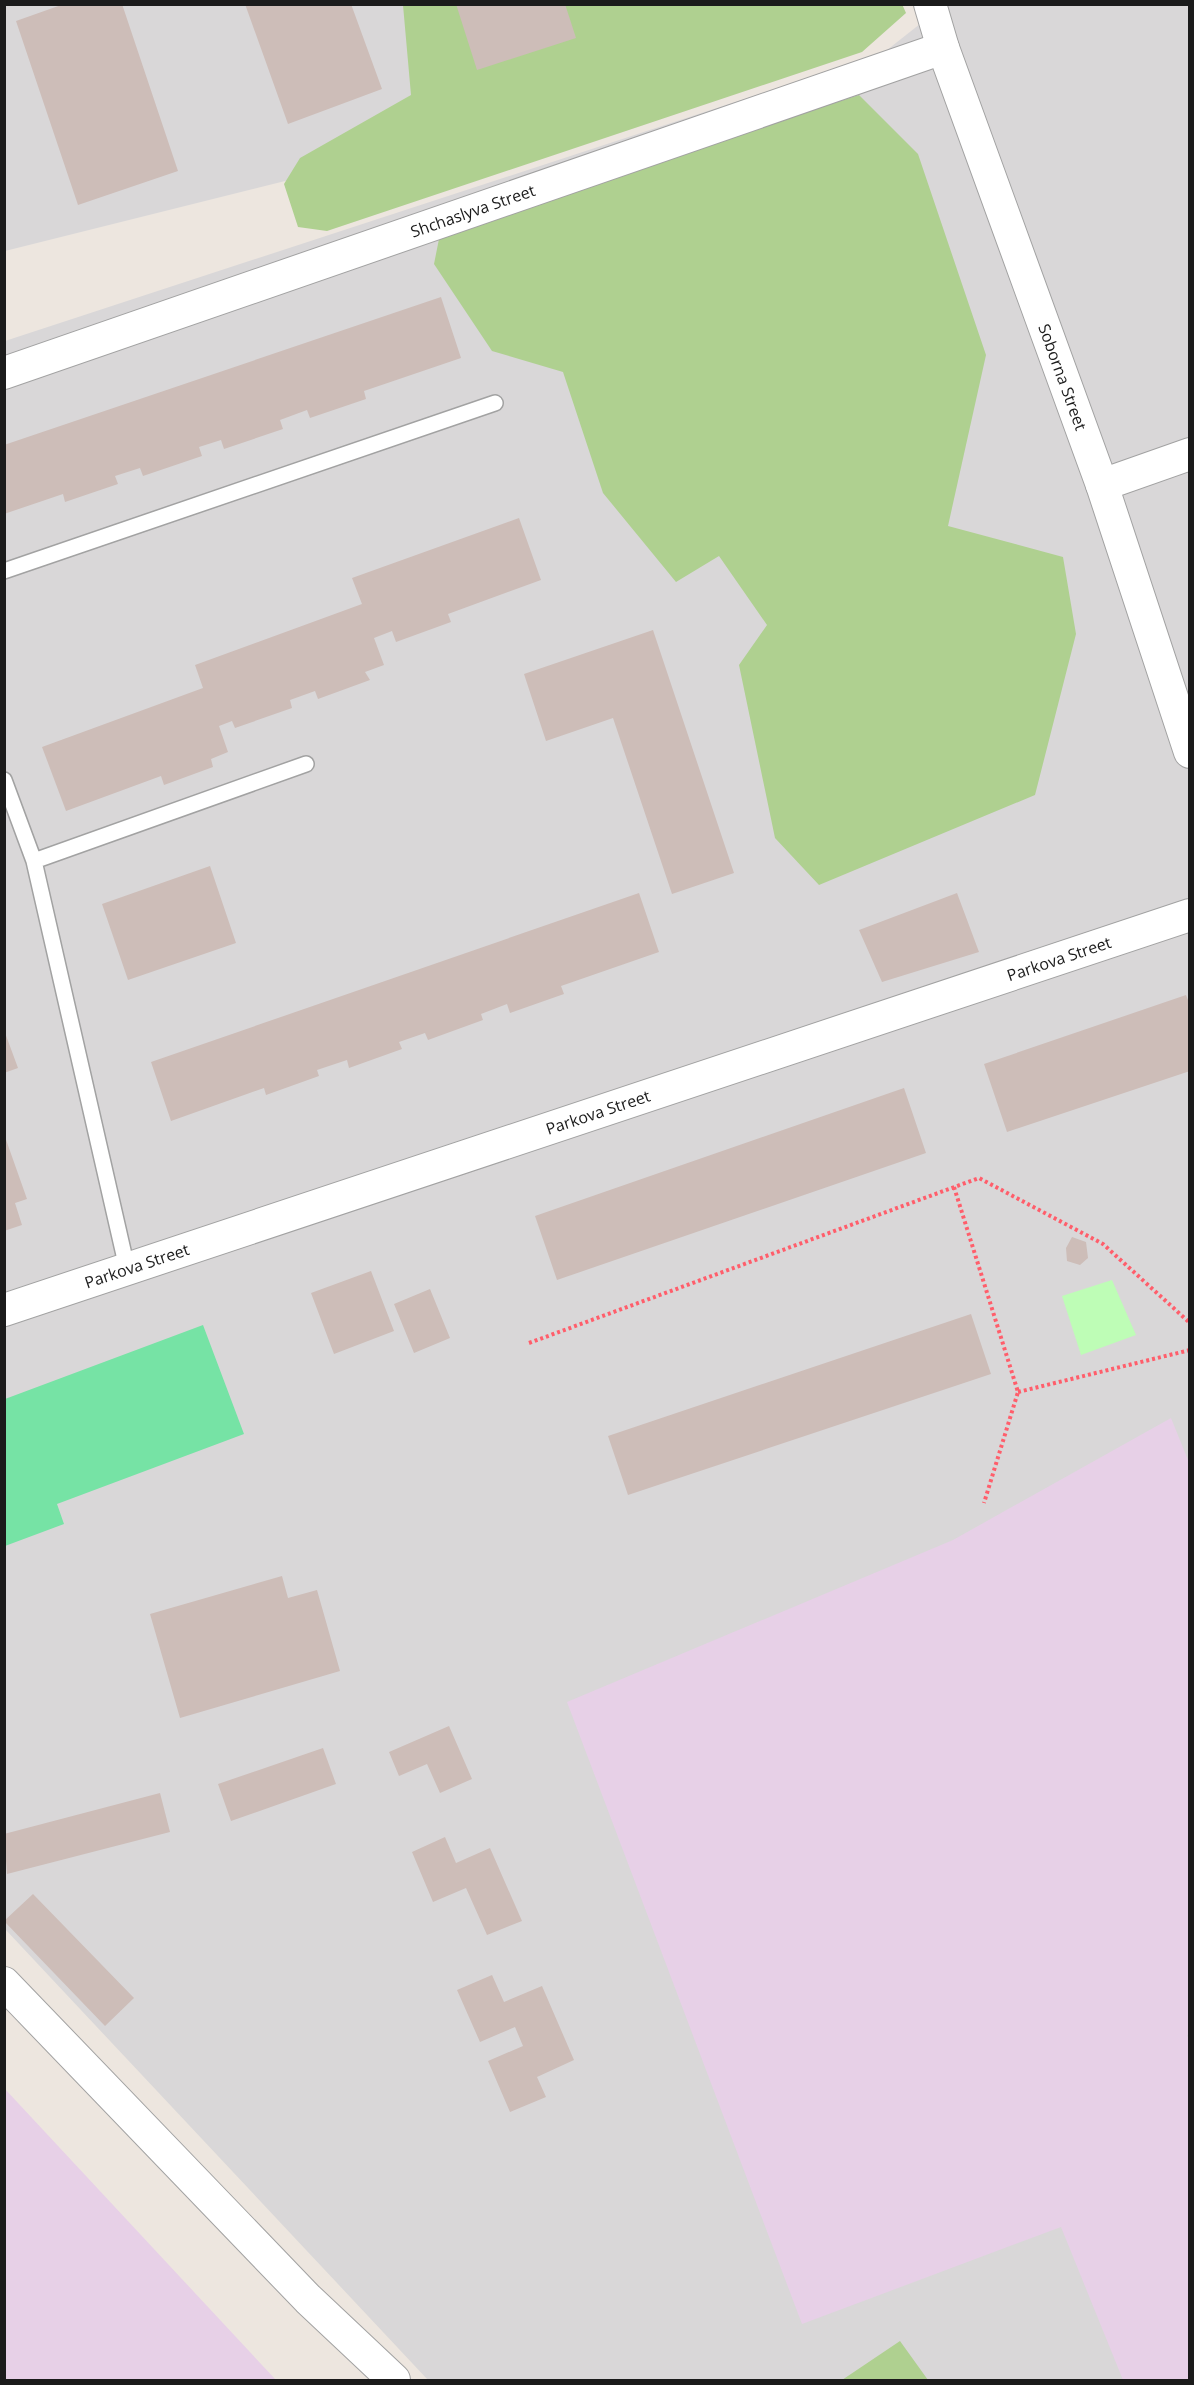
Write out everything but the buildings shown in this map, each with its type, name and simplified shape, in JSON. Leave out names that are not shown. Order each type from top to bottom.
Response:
[{"type":"street","name":"Soborna Street","points":[[930,4],[943,48],[1102,485],[1190,752]]},
{"type":"street","name":"Shchaslyva Street","points":[[4,373],[943,48]]},
{"type":"street","points":[[1102,485],[1190,454]]},
{"type":"street","name":"Parkova Street","points":[[4,1310],[1190,915]]},
{"type":"street","points":[[4,1983],[308,2299],[394,2380]]},
{"type":"lane","points":[[4,571],[495,403]]},
{"type":"lane","points":[[34,861],[306,764]]},
{"type":"lane","points":[[4,780],[34,861],[127,1268]]},
{"type":"path","points":[[529,1344],[979,1178],[1103,1244],[1190,1323]]},
{"type":"path","points":[[954,1187],[1018,1392],[984,1503]]},
{"type":"path","points":[[1018,1392],[1190,1350]]},
{"type":"shaded area","points":[[4,5],[661,5],[690,80],[5,251]]},
{"type":"shaded area","points":[[920,5],[1189,5],[1189,2380],[428,2380],[5,1929],[5,341],[882,54],[925,20]]},
{"type":"shaded area","points":[[1171,1418],[1190,1465],[1190,2034],[1187,2035],[1190,2042],[1189,2380],[1123,2380],[1061,2227],[802,2324],[567,1702],[953,1540]]},
{"type":"shaded area","points":[[5,2089],[276,2380],[5,2380]]},
{"type":"green space","points":[[902,4],[906,13],[862,52],[327,231],[298,227],[284,184],[300,158],[411,95],[403,5]]},
{"type":"green space","points":[[859,95],[918,154],[986,355],[948,526],[1063,557],[1076,634],[1035,795],[819,885],[775,838],[739,665],[767,625],[719,556],[676,582],[603,493],[563,372],[492,351],[434,264],[441,229]]},
{"type":"green space","points":[[1112,1280],[1136,1335],[1081,1355],[1062,1296]]},
{"type":"green space","points":[[203,1325],[244,1434],[57,1504],[64,1524],[5,1546],[5,1399]]},
{"type":"green space","points":[[900,2341],[928,2380],[842,2380]]}]
